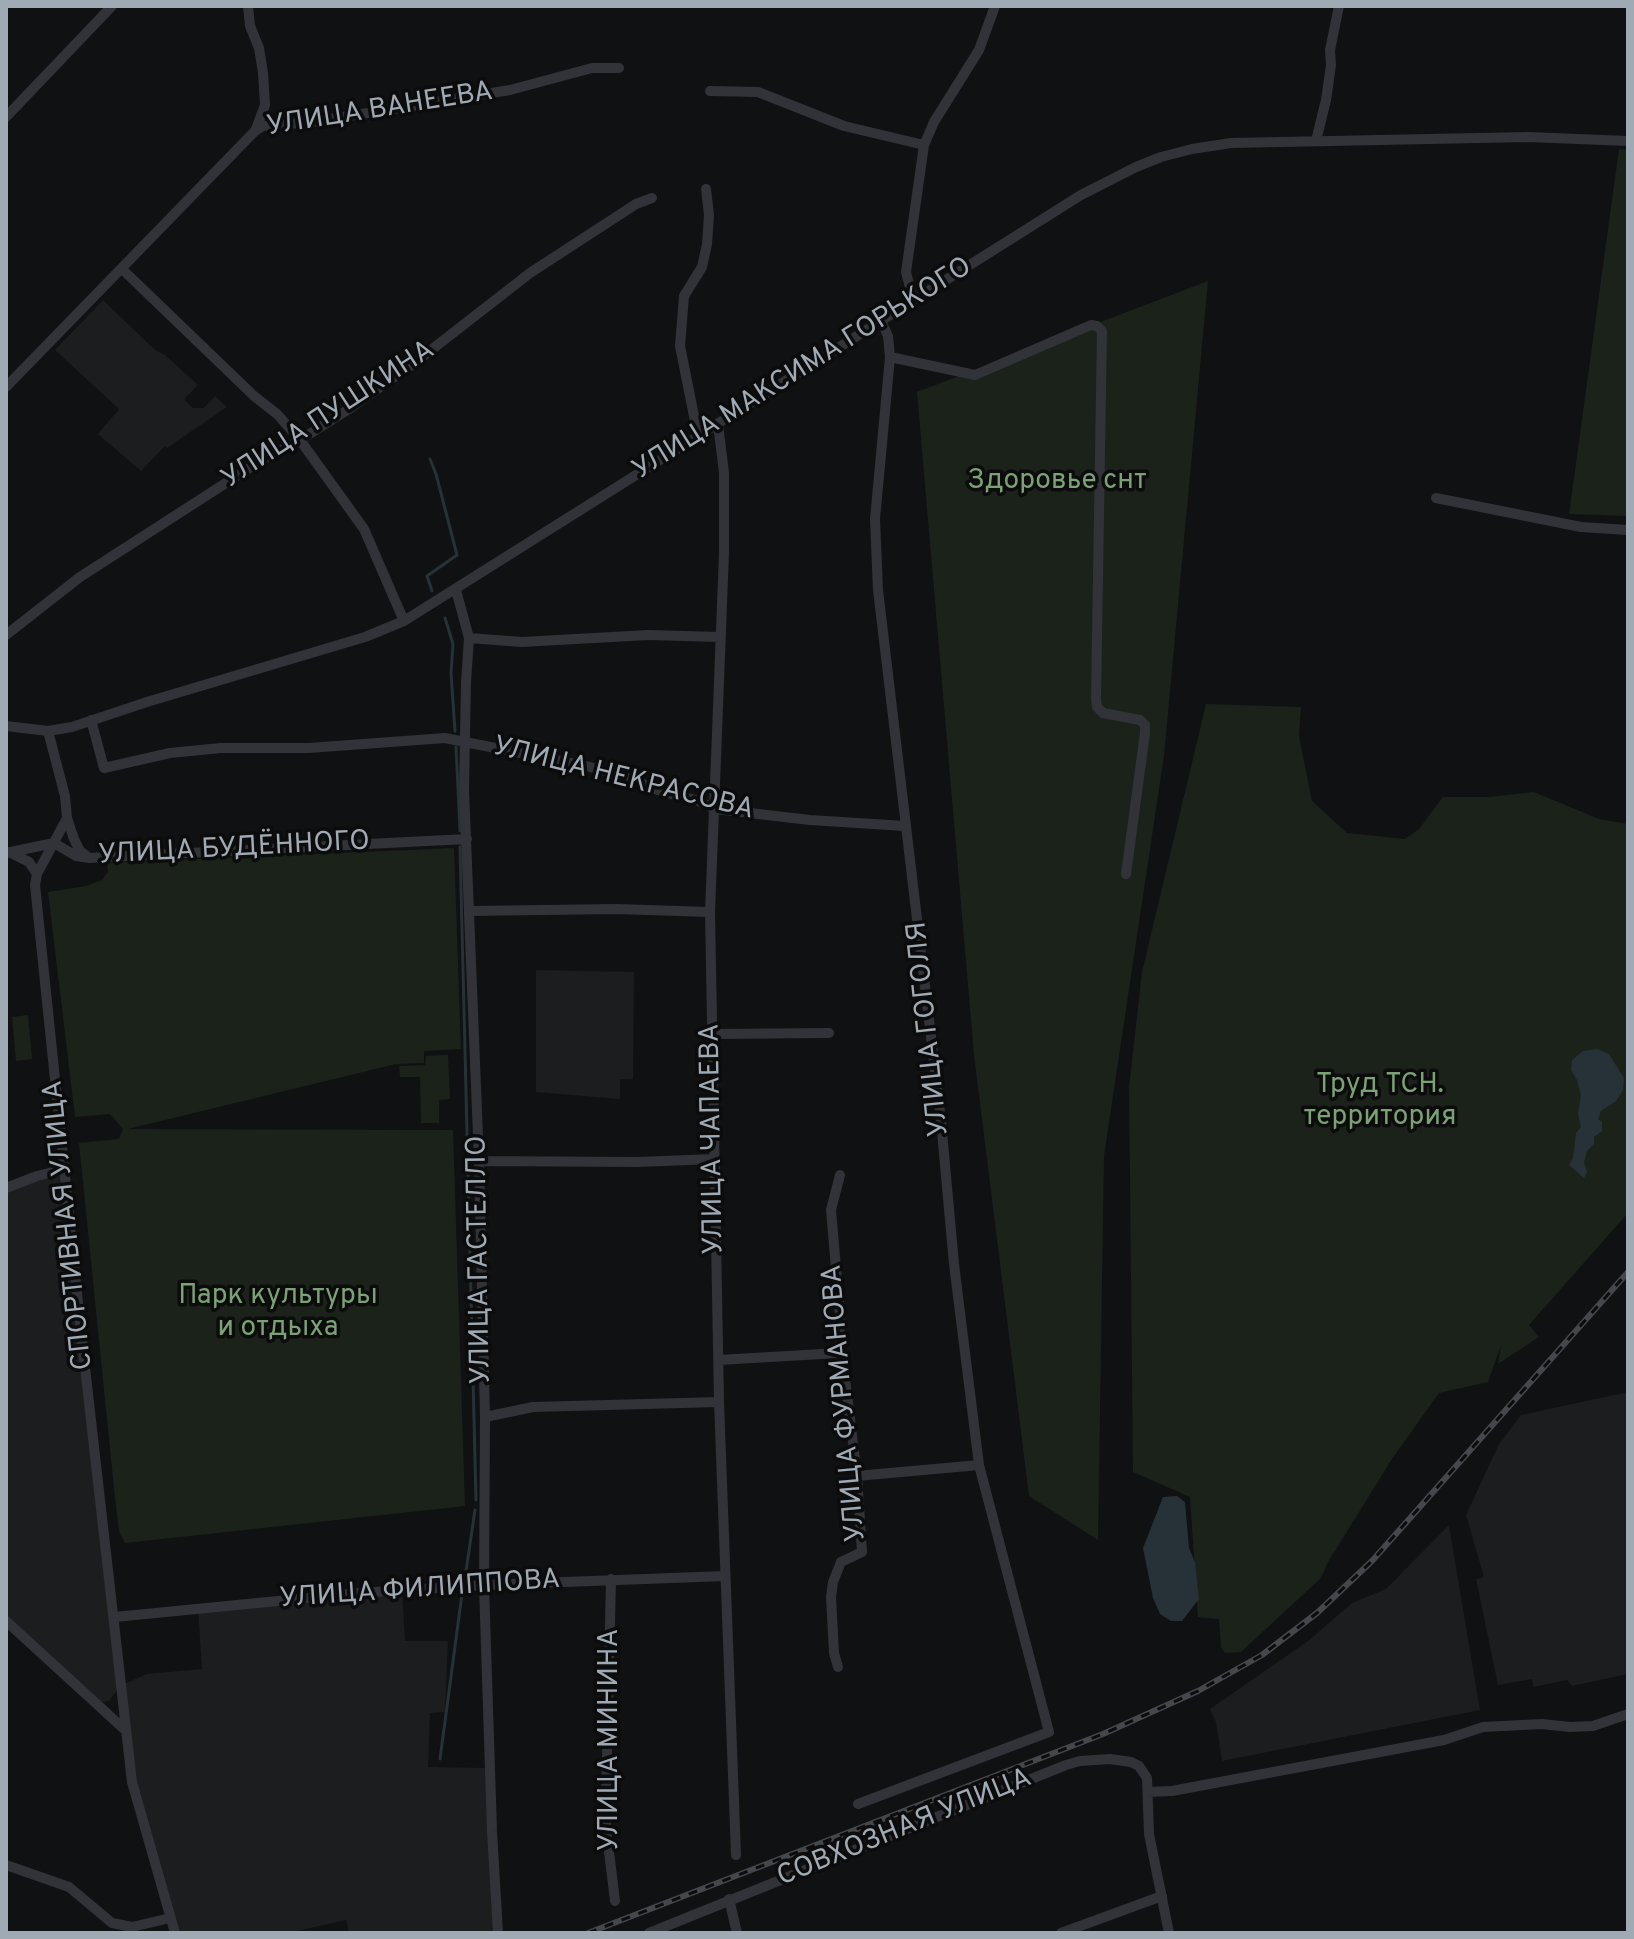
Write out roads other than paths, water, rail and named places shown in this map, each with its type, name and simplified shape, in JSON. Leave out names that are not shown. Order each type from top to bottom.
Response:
[{"type":"street","points":[[6,117],[112,6]]},
{"type":"street","points":[[248,6],[250,26],[259,48],[265,105],[272,119],[280,123]]},
{"type":"street","points":[[913,300],[906,272],[924,145],[934,122],[979,50],[995,6]]},
{"type":"street","points":[[1316,141],[1326,100],[1330,50],[1339,6]]},
{"type":"street","name":"УЛИЦА ВАНЕЕВА","points":[[6,387],[255,131],[267,125],[312,122],[494,93],[592,68],[619,68]]},
{"type":"street","points":[[710,91],[758,92],[844,126],[924,145]]},
{"type":"street","points":[[255,131],[265,105]]},
{"type":"street","name":"УЛИЦА МАКСИМА ГОРЬКОГО","points":[[6,726],[48,731],[91,720],[365,637],[404,621],[1081,195],[1136,167],[1210,145],[1528,137],[1628,141]]},
{"type":"street","points":[[698,436],[680,346],[684,296],[702,267],[707,244],[709,215],[706,189]]},
{"type":"street","name":"УЛИЦА ПУШКИНА","points":[[6,635],[80,577],[260,461],[300,440],[417,361],[530,273],[636,204],[652,198]]},
{"type":"street","points":[[122,269],[254,396],[277,414],[300,440],[364,529],[404,621]]},
{"type":"street","name":"УЛИЦА ГОГОЛЯ","points":[[858,1804],[1049,1732],[979,1465],[878,590],[875,539],[890,357],[888,336],[881,321]]},
{"type":"street","points":[[890,357],[975,375],[1091,325],[1102,331],[1096,699],[1097,707],[1103,713],[1140,720],[1145,725],[1126,874]]},
{"type":"street","name":"УЛИЦА ЧАПАЕВА","points":[[718,424],[724,473],[710,912],[719,1402],[736,1855]]},
{"type":"street","points":[[1436,498],[1581,527],[1628,530]]},
{"type":"street","name":"УЛИЦА ГАСТЕЛЛО","points":[[456,590],[469,638],[465,740],[467,839],[485,1417],[484,1585],[498,1933]]},
{"type":"street","points":[[469,638],[522,642],[648,635],[720,637]]},
{"type":"street","name":"УЛИЦА НЕКРАСОВА","points":[[91,720],[104,768],[170,753],[221,748],[309,748],[422,738],[465,740],[597,769],[696,800],[715,809],[810,820],[905,826]]},
{"type":"street","points":[[48,731],[65,796],[67,818],[80,851],[89,858]]},
{"type":"street","name":"СПОРТИВНАЯ УЛИЦА","points":[[67,818],[37,874],[35,894],[81,1332],[115,1617],[124,1729],[141,1819],[175,1933]]},
{"type":"street","name":"УЛИЦА БУДЁННОГО","points":[[54,843],[76,856],[89,858],[467,839]]},
{"type":"street","points":[[7,852],[54,843]]},
{"type":"street","points":[[7,852],[29,862],[37,874]]},
{"type":"street","points":[[471,911],[616,909],[710,912]]},
{"type":"street","points":[[712,1034],[829,1033]]},
{"type":"street","points":[[479,1161],[714,1159]]},
{"type":"street","points":[[6,1188],[65,1169]]},
{"type":"street","name":"УЛИЦА ФУРМАНОВА","points":[[838,1667],[834,1653],[833,1582],[841,1562],[862,1552],[857,1476],[839,1353],[840,1315],[831,1210],[840,1175]]},
{"type":"street","points":[[719,1360],[839,1353]]},
{"type":"street","points":[[485,1417],[533,1407],[719,1402]]},
{"type":"street","points":[[857,1476],[979,1465]]},
{"type":"street","name":"УЛИЦА ФИЛИППОВА","points":[[115,1617],[359,1593],[725,1576]]},
{"type":"street","name":"УЛИЦА МИНИНА","points":[[611,1579],[606,1827],[615,1901]]},
{"type":"street","points":[[6,1621],[124,1729]]},
{"type":"street","points":[[98,1703],[109,1701],[120,1687]]},
{"type":"street","points":[[1169,1933],[1147,1818],[1148,1792],[1172,1791],[1414,1746],[1483,1727],[1542,1724],[1593,1726],[1628,1714]]},
{"type":"street","name":"СОВХОЗНАЯ УЛИЦА","points":[[649,1933],[1080,1761],[1110,1759],[1131,1762],[1144,1772],[1148,1792]]},
{"type":"street","points":[[6,1865],[69,1887],[112,1923],[132,1927],[170,1918]]},
{"type":"street","points":[[1061,1933],[1162,1896]]},
{"type":"street","points":[[729,1899],[737,1933]]},
{"type":"waterway","points":[[430,459],[457,555],[427,576],[432,591]]},
{"type":"waterway","points":[[445,618],[453,644],[451,673],[455,731]]},
{"type":"waterway","points":[[456,747],[460,831]]},
{"type":"waterway","points":[[460,847],[476,1500]]},
{"type":"waterway","points":[[465,1578],[475,1510]]},
{"type":"waterway","points":[[440,1759],[462,1594]]},
{"type":"railway","points":[[588,1933],[1103,1734],[1198,1691],[1262,1655],[1317,1613],[1372,1561],[1628,1272]]},
{"type":"park label","name":"Здоровье снт","points":[[1057,482]]},
{"type":"park label","name":"Труд ТСН. территория","points":[[1380,1102]]},
{"type":"park label","name":"Парк культуры и отдыха","points":[[278,1313]]}]
